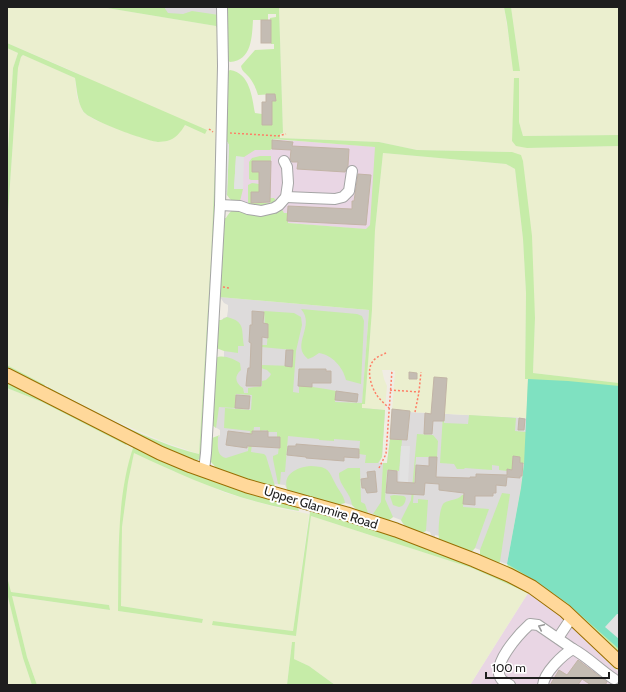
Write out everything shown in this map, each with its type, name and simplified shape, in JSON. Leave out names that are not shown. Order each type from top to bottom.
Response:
[{"type":"main road","name":"Upper Glanmire Road","points":[[7,375],[160,453],[247,486],[369,521],[474,560],[519,580],[550,599],[572,617],[619,662]]},
{"type":"street","points":[[204,470],[220,205],[223,66],[222,7]]},
{"type":"street","points":[[220,205],[240,206],[262,211],[274,208],[286,197],[288,183],[287,167],[284,161]]},
{"type":"street","points":[[286,197],[334,199],[343,197],[350,191],[352,171]]},
{"type":"street","points":[[558,638],[572,617]]},
{"type":"street","points":[[510,685],[502,680],[499,672],[501,661],[520,633],[530,624],[538,625],[558,638],[614,679]]},
{"type":"street","points":[[543,685],[547,676],[559,659],[573,649]]},
{"type":"path","points":[[232,132],[278,136],[286,134]]},
{"type":"path","points":[[386,353],[372,361],[370,376],[372,387],[377,396],[389,408]]},
{"type":"path","points":[[380,468],[386,454],[392,370]]},
{"type":"path","points":[[415,412],[421,372]]},
{"type":"path","points":[[390,390],[419,392]]},
{"type":"shaded area","points":[[120,7],[217,7],[217,22]]},
{"type":"shaded area","points":[[229,136],[379,147],[373,230],[226,218],[237,203],[230,199],[227,195]]},
{"type":"shaded area","points":[[225,138],[229,145],[227,195],[223,194]]},
{"type":"shaded area","points":[[236,156],[244,157],[243,189],[234,189]]},
{"type":"shaded area","points":[[220,297],[369,310],[362,407],[385,410],[382,457],[379,463],[387,463],[390,439],[407,440],[409,412],[527,418],[521,488],[507,564],[480,555],[480,550],[475,548],[472,552],[442,541],[440,536],[435,535],[435,538],[432,537],[430,532],[409,529],[401,520],[393,517],[388,521],[382,520],[379,516],[362,511],[356,511],[352,505],[345,503],[341,504],[288,492],[285,485],[274,484],[217,460],[218,437],[220,436],[220,430],[215,427],[221,358],[224,357],[223,318],[227,317],[228,310],[228,305],[224,303]]},
{"type":"shaded area","points":[[401,446],[410,446],[408,483],[399,483]]},
{"type":"shaded area","points":[[528,593],[572,624],[619,673],[619,681],[613,685],[470,685]]},
{"type":"shaded area","points":[[617,614],[619,614],[619,639],[605,627]]},
{"type":"green space","points":[[7,7],[101,7],[216,26],[218,28],[218,84],[211,259],[199,454],[164,442],[106,417],[7,365],[7,228],[18,68],[21,57],[24,55],[75,78],[77,97],[83,112],[95,120],[157,142],[185,125],[205,134],[70,70],[7,43]]},
{"type":"green space","points":[[101,7],[164,7],[168,13],[183,14],[192,11],[219,15],[218,132],[216,130],[218,29],[216,26]]},
{"type":"green space","points":[[225,7],[279,7],[283,133],[280,134],[280,138],[379,142],[417,150],[512,152],[521,155],[532,236],[535,318],[533,373],[619,383],[619,656],[507,568],[524,464],[520,463],[520,457],[513,456],[512,470],[507,469],[507,471],[499,470],[499,466],[492,465],[492,470],[465,468],[457,469],[454,464],[440,463],[443,414],[445,414],[444,423],[468,424],[469,415],[516,418],[515,431],[526,432],[528,379],[525,379],[526,293],[523,239],[515,169],[506,164],[383,153],[375,230],[372,310],[365,404],[362,404],[362,408],[385,410],[382,457],[378,463],[365,463],[366,455],[359,454],[360,441],[334,439],[334,441],[319,440],[288,436],[285,472],[281,472],[280,484],[278,484],[273,456],[278,454],[280,438],[277,437],[277,432],[268,432],[266,430],[260,431],[260,427],[254,427],[251,452],[264,454],[266,456],[275,486],[274,488],[219,471],[211,462],[210,454],[212,438],[220,435],[218,437],[218,450],[223,457],[226,458],[248,451],[250,431],[224,428],[225,408],[251,410],[252,395],[236,394],[235,408],[219,407],[216,428],[212,425],[216,358],[225,357],[240,363],[241,370],[236,379],[238,384],[243,388],[244,393],[248,393],[248,388],[262,386],[262,381],[266,380],[270,376],[271,374],[267,370],[261,368],[262,365],[292,366],[293,350],[261,347],[262,345],[267,345],[268,327],[265,326],[264,311],[294,313],[301,317],[302,325],[296,351],[293,392],[299,393],[299,385],[326,389],[336,391],[335,402],[362,403],[369,310],[219,297],[224,218],[226,218],[229,213],[237,209],[264,215],[275,212],[281,208],[284,213],[288,213],[288,223],[366,229],[370,225],[375,147],[273,139],[272,149],[270,150],[255,150],[244,157],[236,157],[234,189],[243,189],[240,201],[232,201],[227,195],[229,145],[225,138],[227,72],[230,70],[237,72],[242,76],[249,87],[255,113],[262,114],[262,125],[272,125],[272,101],[275,100],[275,94],[258,95],[253,83],[243,71],[241,66],[255,50],[274,49],[274,44],[271,44],[270,18],[276,17],[276,14],[268,14],[268,20],[253,20],[251,40],[247,52],[237,61],[230,62],[227,60]]},
{"type":"green space","points":[[279,7],[504,7],[514,71],[520,71],[511,7],[619,7],[619,135],[523,136],[519,122],[519,78],[515,78],[512,141],[527,148],[619,146],[619,383],[533,373],[535,318],[523,161],[512,152],[417,150],[379,142],[280,138],[280,134],[283,133]]},
{"type":"green space","points":[[504,7],[511,7],[520,71],[513,71]]},
{"type":"green space","points":[[7,43],[207,130],[205,134],[185,125],[180,133],[173,139],[158,142],[118,130],[95,120],[83,111],[78,99],[75,78],[23,55],[18,68],[7,228],[7,166],[13,68],[18,53],[7,48]]},
{"type":"green space","points":[[7,48],[18,53],[13,68],[7,166]]},
{"type":"green space","points":[[514,78],[519,78],[519,122],[523,136],[619,135],[619,146],[527,148],[516,146],[512,141]]},
{"type":"green space","points":[[216,140],[219,143],[201,458],[196,461],[191,461],[47,390],[48,387],[103,416],[160,442],[199,454],[211,259]]},
{"type":"green space","points":[[383,153],[506,164],[515,169],[523,239],[526,293],[525,378],[528,379],[527,418],[410,412],[407,440],[390,439],[395,371],[390,370],[382,370],[387,386],[385,410],[362,408],[362,404],[365,404],[372,310],[375,230]]},
{"type":"green space","points":[[271,156],[271,161],[252,161],[252,171],[264,172],[259,180],[251,180],[249,179],[249,162],[252,158]]},
{"type":"green space","points":[[252,183],[259,184],[259,191],[263,191],[263,193],[251,192],[251,203],[270,203],[270,198],[274,198],[277,202],[263,206],[248,204],[248,185]]},
{"type":"green space","points":[[301,309],[357,314],[362,316],[364,321],[361,384],[346,380],[340,366],[328,356],[319,353],[308,359],[303,354],[301,348],[306,322],[305,315]]},
{"type":"green space","points":[[227,317],[237,321],[242,327],[244,346],[238,346],[238,353],[216,348],[218,320]]},
{"type":"green space","points":[[7,365],[45,385],[43,388],[7,371]]},
{"type":"green space","points":[[528,379],[619,386],[619,649],[567,603],[534,580],[507,564],[524,464]]},
{"type":"green space","points":[[7,382],[127,443],[126,445],[42,402],[7,388]]},
{"type":"green space","points":[[7,388],[42,402],[133,448],[125,481],[120,527],[118,611],[202,623],[203,619],[121,606],[122,527],[134,452],[173,471],[226,493],[278,508],[309,514],[293,631],[213,621],[213,624],[296,636],[311,516],[472,568],[528,593],[470,685],[335,685],[309,666],[294,659],[295,642],[292,642],[287,685],[37,685],[27,657],[11,596],[110,610],[109,605],[10,592],[7,577]]},
{"type":"green space","points":[[417,434],[433,435],[438,441],[437,457],[416,457],[413,503],[418,503],[418,499],[428,500],[426,531],[421,533],[407,527],[401,520],[411,500]]},
{"type":"green space","points":[[390,439],[402,440],[399,471],[387,470],[385,499],[393,517],[388,521],[373,514],[381,502],[383,463],[387,463]]},
{"type":"green space","points":[[134,445],[298,508],[299,511],[277,507],[235,495],[194,480],[134,453],[128,482],[122,527],[121,606],[203,619],[202,623],[118,611],[121,506],[128,465]]},
{"type":"green space","points":[[311,466],[324,468],[329,472],[345,503],[341,504],[341,508],[288,491],[286,485],[288,476],[295,470]]},
{"type":"green space","points":[[348,468],[360,468],[361,502],[365,504],[368,513],[356,511],[340,481],[339,473]]},
{"type":"green space","points":[[502,493],[510,494],[500,562],[496,565],[480,558],[480,550]]},
{"type":"green space","points":[[464,495],[463,507],[489,509],[475,548],[469,554],[441,543],[439,539],[439,520],[442,505]]},
{"type":"green space","points":[[390,496],[404,496],[406,498],[405,503],[401,507],[393,505]]},
{"type":"green space","points":[[310,512],[334,516],[370,526],[460,558],[513,581],[545,601],[572,622],[613,662],[616,670],[572,624],[528,593],[472,568],[311,516],[296,636],[212,625],[213,621],[293,631]]},
{"type":"green space","points":[[7,577],[11,592],[109,605],[110,610],[12,596],[27,657],[37,685],[32,685],[23,658],[8,597]]},
{"type":"green space","points":[[7,591],[23,658],[32,685],[7,685]]},
{"type":"green space","points":[[292,642],[295,642],[294,659],[309,666],[335,685],[287,685]]},
{"type":"building","points":[[261,20],[271,20],[271,43],[261,43]]},
{"type":"building","points":[[266,94],[275,94],[276,101],[272,101],[272,125],[262,125],[262,102],[266,102]]},
{"type":"building","points":[[272,140],[293,142],[292,146],[349,149],[348,166],[345,172],[297,169],[298,162],[292,162],[290,159],[291,150],[272,149]]},
{"type":"building","points":[[252,161],[271,161],[270,202],[251,203],[251,192],[259,192],[259,172],[252,172]]},
{"type":"building","points":[[358,174],[371,175],[366,225],[287,221],[288,206],[352,209],[352,201],[354,201]]},
{"type":"building","points":[[252,311],[264,312],[263,323],[268,324],[268,338],[262,337],[261,386],[246,386],[248,368],[250,368],[251,343],[249,342],[250,325],[252,325]]},
{"type":"building","points":[[286,350],[293,350],[292,367],[285,366]]},
{"type":"building","points":[[299,369],[326,369],[326,371],[331,371],[331,383],[312,383],[312,387],[298,386]]},
{"type":"building","points":[[409,372],[417,373],[417,379],[409,379]]},
{"type":"building","points":[[434,377],[447,378],[444,421],[433,421],[432,434],[424,434],[425,413],[431,414]]},
{"type":"building","points":[[336,391],[358,394],[357,402],[335,400]]},
{"type":"building","points":[[236,395],[250,396],[249,409],[235,408]]},
{"type":"building","points":[[392,409],[410,411],[407,440],[390,439]]},
{"type":"building","points":[[519,418],[525,419],[524,430],[518,430]]},
{"type":"building","points":[[228,431],[252,434],[252,431],[268,431],[268,437],[280,437],[280,448],[247,446],[247,448],[226,445]]},
{"type":"building","points":[[296,444],[359,449],[359,458],[344,457],[344,461],[287,455],[288,446],[296,446]]},
{"type":"building","points":[[513,456],[520,457],[520,463],[523,463],[522,476],[520,476],[520,478],[507,477],[506,486],[496,485],[496,493],[493,493],[493,496],[475,496],[475,505],[463,504],[464,493],[439,490],[439,484],[425,483],[424,495],[386,493],[388,470],[397,471],[397,482],[415,483],[416,465],[429,466],[429,457],[437,457],[436,477],[470,478],[476,477],[476,474],[507,475],[507,469],[512,470]]},
{"type":"building","points":[[375,471],[377,492],[367,493],[365,488],[362,488],[361,479],[368,478],[367,472]]},
{"type":"building","points":[[578,660],[607,682],[605,685],[591,685],[582,679],[578,685],[550,685],[559,670],[567,675]]}]
